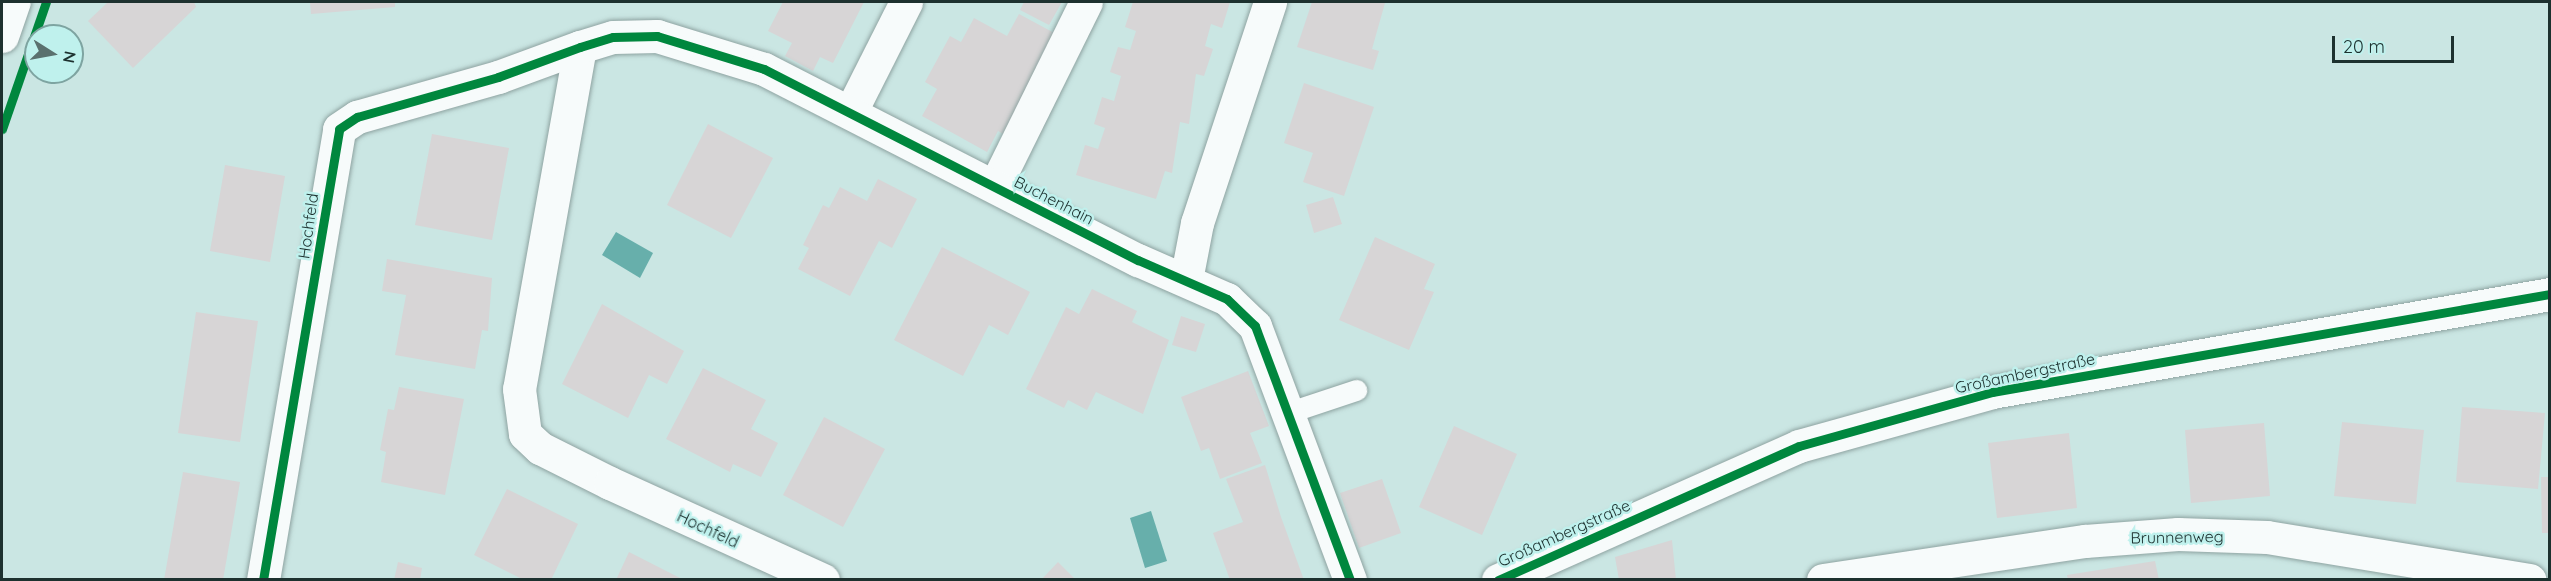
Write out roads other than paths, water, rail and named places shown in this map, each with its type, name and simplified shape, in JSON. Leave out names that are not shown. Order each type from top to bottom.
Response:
[{"type":"street","points":[[2,36],[14,2]]},
{"type":"street","points":[[851,111],[906,2]]},
{"type":"street","name":"Buchenhain","points":[[995,186],[1086,2]]},
{"type":"street","points":[[1186,280],[1197,223],[1270,2]]},
{"type":"street","name":"Buchenhain","points":[[580,47],[613,37],[657,36],[698,44],[851,111],[995,186],[1227,299],[1255,326],[1350,579]]},
{"type":"street","name":"Hochfeld","points":[[580,47],[519,389],[525,434],[540,448],[785,573],[823,579]]},
{"type":"street","name":"Hochfeld","points":[[263,579],[339,129],[357,117],[498,77],[580,47]]},
{"type":"street","name":"Großambergstraße","points":[[1498,579],[1799,446],[1992,392],[2550,294]]},
{"type":"street","name":"Brunnenweg","points":[[1823,579],[2085,541],[2178,534],[2267,537],[2530,579]]},
{"type":"lane","points":[[1287,413],[1356,390]]},
{"type":"water","points":[[616,232],[653,253],[640,278],[602,255]]},
{"type":"water","points":[[1151,511],[1167,561],[1145,568],[1130,518]]}]
